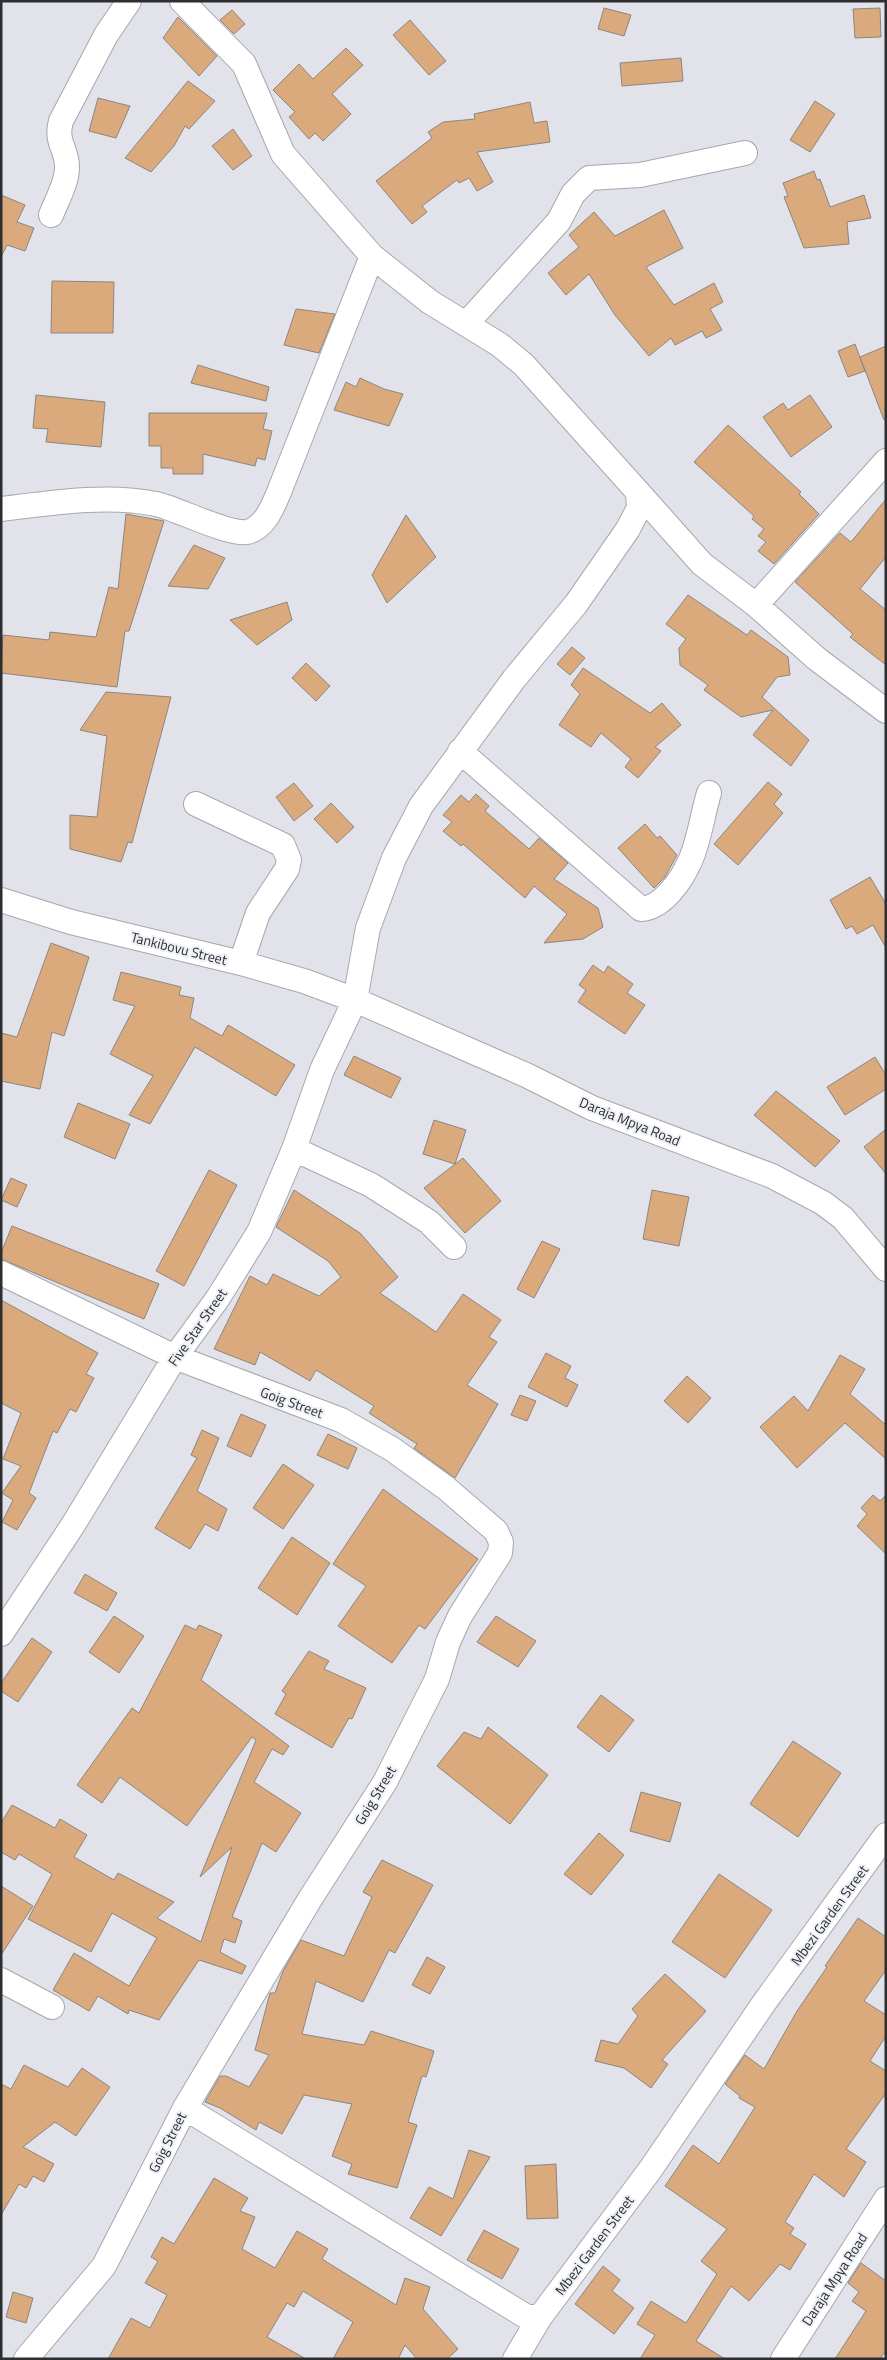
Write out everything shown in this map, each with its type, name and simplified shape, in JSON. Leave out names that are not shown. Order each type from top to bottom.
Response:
[{"type":"street","points":[[51,215],[65,180],[67,166],[58,133],[61,122],[106,35],[129,1]]},
{"type":"street","points":[[182,1],[244,64],[283,154],[372,256],[430,302],[500,345],[524,365],[702,564],[756,605],[817,659],[886,711]]},
{"type":"street","points":[[466,324],[559,221],[574,194],[589,178],[640,175],[745,153]]},
{"type":"street","points":[[1,509],[92,499],[156,504],[231,530],[247,532],[260,525],[270,513],[279,492],[372,256]]},
{"type":"street","points":[[756,605],[886,461]]},
{"type":"street","name":"Five Star Street","points":[[1,1634],[73,1525],[175,1357],[218,1298],[259,1232],[294,1149],[322,1070],[355,1000],[368,928],[394,858],[421,806],[514,679],[576,604],[639,508],[638,492]]},
{"type":"street","points":[[460,751],[641,909],[650,908],[663,899],[683,875],[690,862],[709,793]]},
{"type":"street","points":[[196,804],[283,845],[289,860],[287,869],[258,913],[241,963]]},
{"type":"street","name":"Tankibovu Street","points":[[1,900],[71,922],[241,963],[304,981],[355,1000]]},
{"type":"street","name":"Daraja Mpya Road","points":[[355,1000],[526,1075],[592,1108],[772,1176],[822,1202],[843,1218],[865,1241],[886,1269]]},
{"type":"street","points":[[294,1149],[371,1185],[429,1222],[454,1247]]},
{"type":"street","name":"Goig Street","points":[[1,1273],[175,1357],[341,1420],[384,1444],[446,1488],[496,1531],[501,1542],[500,1553],[460,1616],[448,1642],[436,1679],[385,1782],[310,1899],[185,2108],[104,2266],[26,2359]]},
{"type":"street","name":"Mbezi Garden Street","points":[[515,2359],[540,2317],[650,2170],[764,2003],[886,1835]]},
{"type":"street","points":[[1,1980],[52,2007]]},
{"type":"street","points":[[185,2108],[514,2309],[526,2316],[540,2317]]},
{"type":"street","name":"Daraja Mpya Road","points":[[783,2359],[886,2200]]},
{"type":"building","points":[[604,8],[631,15],[624,36],[598,29]]},
{"type":"building","points":[[880,8],[881,37],[855,38],[853,9]]},
{"type":"building","points":[[232,10],[245,24],[234,34],[220,20]]},
{"type":"building","points":[[178,17],[217,56],[199,76],[163,38]]},
{"type":"building","points":[[410,20],[446,61],[429,75],[393,35]]},
{"type":"building","points":[[346,48],[363,65],[332,94],[351,114],[323,141],[315,133],[309,139],[289,117],[295,112],[273,90],[299,64],[313,79]]},
{"type":"building","points":[[681,58],[683,81],[622,86],[620,63]]},
{"type":"building","points":[[188,81],[215,101],[189,129],[185,126],[174,146],[151,172],[125,158]]},
{"type":"building","points":[[98,98],[130,106],[116,138],[89,131]]},
{"type":"building","points":[[815,101],[835,114],[810,152],[790,140]]},
{"type":"building","points":[[530,102],[534,123],[547,121],[550,142],[477,152],[493,182],[477,191],[469,178],[459,183],[457,180],[422,206],[427,212],[412,224],[376,181],[432,138],[428,132],[443,122],[475,119],[474,114]]},
{"type":"building","points":[[233,129],[252,156],[233,170],[212,146]]},
{"type":"building","points":[[814,171],[817,180],[820,179],[830,207],[864,195],[871,218],[847,222],[849,244],[804,248],[784,197],[788,196],[783,183]]},
{"type":"building","points":[[1,195],[25,205],[17,222],[34,228],[25,251],[7,245],[1,257]]},
{"type":"building","points":[[664,210],[683,248],[646,267],[674,305],[714,283],[723,302],[710,309],[722,330],[706,338],[702,331],[675,345],[671,338],[649,356],[615,315],[589,274],[566,295],[548,273],[579,247],[569,235],[594,212],[615,236]]},
{"type":"building","points":[[52,281],[114,282],[113,333],[51,333]]},
{"type":"building","points":[[296,309],[335,314],[319,353],[284,345]]},
{"type":"building","points":[[855,344],[865,371],[848,377],[838,351]]},
{"type":"building","points":[[886,346],[886,419],[884,420],[860,357]]},
{"type":"building","points":[[198,365],[269,387],[266,401],[191,383]]},
{"type":"building","points":[[360,378],[384,389],[403,394],[389,426],[334,410],[346,382],[356,387]]},
{"type":"building","points":[[36,395],[105,402],[101,447],[46,442],[48,429],[33,428]]},
{"type":"building","points":[[810,395],[832,427],[791,457],[763,417],[783,403],[788,410]]},
{"type":"building","points":[[149,413],[267,413],[263,429],[272,431],[265,460],[257,458],[255,466],[203,454],[203,474],[173,474],[173,468],[161,468],[161,446],[149,446]]},
{"type":"building","points":[[728,425],[801,492],[799,494],[819,514],[774,564],[758,551],[766,542],[758,536],[764,529],[752,519],[754,516],[694,462]]},
{"type":"building","points":[[886,499],[886,557],[860,589],[886,610],[886,665],[850,637],[853,634],[795,582],[840,533],[851,542]]},
{"type":"building","points":[[126,514],[164,521],[129,631],[125,631],[117,687],[1,673],[3,635],[49,640],[50,632],[96,637],[109,587],[118,589]]},
{"type":"building","points":[[406,515],[436,557],[387,603],[372,575]]},
{"type":"building","points":[[194,545],[225,558],[208,589],[168,586]]},
{"type":"building","points":[[688,595],[747,635],[751,630],[788,657],[790,675],[777,677],[762,697],[809,740],[791,766],[753,735],[773,710],[741,717],[704,690],[708,685],[680,665],[679,648],[686,639],[666,624]]},
{"type":"building","points":[[287,602],[292,620],[257,645],[230,620]]},
{"type":"building","points":[[572,647],[585,658],[570,675],[557,664]]},
{"type":"building","points":[[306,663],[330,686],[316,701],[292,678]]},
{"type":"building","points":[[583,668],[650,713],[662,703],[681,725],[655,747],[661,751],[638,778],[625,767],[631,759],[601,733],[591,747],[559,725],[580,694],[571,685]]},
{"type":"building","points":[[106,692],[171,697],[132,843],[128,842],[121,862],[70,849],[70,815],[97,817],[107,736],[80,730]]},
{"type":"building","points":[[768,782],[782,794],[774,804],[783,813],[738,865],[714,844]]},
{"type":"building","points":[[294,783],[313,806],[294,821],[276,797]]},
{"type":"building","points":[[476,794],[489,806],[485,811],[529,849],[539,838],[568,863],[554,879],[598,908],[603,927],[583,939],[544,943],[567,914],[534,886],[525,898],[463,844],[461,846],[443,831],[452,822],[443,815],[461,795],[469,802]]},
{"type":"building","points":[[331,803],[354,827],[337,843],[314,819]]},
{"type":"building","points":[[645,824],[657,838],[660,836],[677,855],[665,877],[654,888],[618,848]]},
{"type":"building","points":[[870,877],[886,904],[886,948],[873,925],[857,934],[852,926],[846,929],[830,900]]},
{"type":"building","points":[[51,943],[89,957],[64,1036],[52,1032],[40,1089],[1,1081],[1,1033],[17,1037]]},
{"type":"building","points":[[593,965],[604,973],[608,966],[633,984],[627,993],[645,1005],[625,1034],[578,1002],[586,990],[579,985]]},
{"type":"building","points":[[121,972],[181,987],[179,995],[194,998],[190,1018],[222,1036],[228,1025],[295,1065],[276,1096],[195,1047],[150,1124],[129,1115],[153,1076],[110,1054],[135,1006],[113,1000]]},
{"type":"building","points":[[354,1056],[401,1078],[391,1098],[344,1075]]},
{"type":"building","points":[[875,1057],[886,1075],[886,1089],[845,1115],[827,1087]]},
{"type":"building","points":[[776,1091],[840,1141],[815,1167],[754,1115]]},
{"type":"building","points":[[78,1103],[130,1124],[115,1159],[64,1137]]},
{"type":"building","points":[[434,1120],[466,1130],[455,1164],[423,1154]]},
{"type":"building","points":[[886,1129],[886,1174],[864,1147]]},
{"type":"building","points":[[463,1158],[501,1201],[465,1233],[424,1188]]},
{"type":"building","points":[[209,1170],[237,1185],[184,1286],[156,1271]]},
{"type":"building","points":[[11,1178],[27,1185],[17,1207],[1,1200]]},
{"type":"building","points":[[294,1190],[360,1233],[398,1277],[380,1293],[436,1332],[463,1294],[501,1320],[489,1337],[497,1342],[467,1385],[498,1404],[455,1478],[414,1448],[417,1444],[369,1413],[374,1406],[316,1370],[310,1381],[260,1352],[255,1365],[214,1349],[250,1276],[267,1285],[273,1274],[319,1296],[341,1277],[328,1261],[276,1227]]},
{"type":"building","points":[[652,1190],[689,1197],[679,1246],[643,1239]]},
{"type":"building","points":[[12,1226],[159,1284],[144,1319],[1,1259],[1,1253]]},
{"type":"building","points":[[542,1241],[560,1249],[534,1298],[517,1289]]},
{"type":"building","points":[[1,1300],[98,1353],[86,1374],[94,1378],[76,1412],[70,1409],[57,1433],[53,1431],[29,1493],[36,1498],[17,1530],[2,1522],[13,1500],[2,1493],[21,1466],[3,1459],[21,1413],[1,1403]]},
{"type":"building","points":[[546,1353],[571,1366],[565,1378],[578,1385],[567,1407],[528,1387]]},
{"type":"building","points":[[840,1355],[865,1369],[850,1394],[886,1425],[886,1459],[845,1423],[797,1468],[760,1427],[794,1396],[808,1411]]},
{"type":"building","points":[[687,1376],[711,1398],[688,1423],[664,1401]]},
{"type":"building","points":[[520,1395],[536,1401],[527,1421],[511,1415]]},
{"type":"building","points":[[241,1414],[266,1425],[251,1457],[227,1446]]},
{"type":"building","points":[[202,1430],[219,1438],[197,1491],[227,1509],[218,1531],[205,1524],[190,1549],[155,1528],[197,1458],[191,1455]]},
{"type":"building","points":[[328,1434],[357,1448],[348,1469],[317,1455]]},
{"type":"building","points":[[283,1464],[314,1485],[283,1529],[253,1508]]},
{"type":"building","points":[[383,1489],[478,1559],[425,1629],[419,1625],[392,1663],[338,1626],[366,1586],[333,1564]]},
{"type":"building","points":[[873,1495],[880,1501],[886,1495],[886,1554],[857,1526],[867,1514],[861,1508]]},
{"type":"building","points":[[292,1537],[330,1563],[297,1615],[258,1588]]},
{"type":"building","points":[[85,1574],[117,1593],[107,1611],[74,1593]]},
{"type":"building","points":[[114,1616],[144,1636],[119,1673],[89,1652]]},
{"type":"building","points":[[496,1616],[536,1641],[518,1667],[477,1642]]},
{"type":"building","points":[[185,1625],[196,1630],[199,1625],[222,1635],[201,1680],[289,1746],[283,1755],[272,1749],[254,1782],[301,1813],[276,1852],[262,1843],[232,1917],[242,1921],[235,1943],[224,1939],[220,1952],[246,1966],[242,1974],[199,1960],[159,2020],[129,2010],[128,2014],[98,1996],[89,2011],[53,1990],[74,1953],[129,1986],[157,1938],[112,1913],[91,1952],[28,1919],[52,1874],[19,1854],[15,1860],[1,1852],[1,1823],[12,1805],[55,1828],[60,1819],[87,1835],[74,1857],[114,1880],[118,1873],[174,1902],[157,1918],[201,1942],[232,1847],[200,1877],[256,1740],[252,1737],[187,1826],[120,1777],[102,1803],[77,1785],[132,1708],[139,1713]]},
{"type":"building","points":[[32,1638],[52,1652],[18,1702],[1,1691],[1,1683]]},
{"type":"building","points":[[309,1651],[329,1661],[324,1669],[366,1688],[352,1719],[349,1718],[332,1748],[275,1714],[286,1694],[282,1691]]},
{"type":"building","points":[[601,1695],[634,1720],[609,1752],[577,1727]]},
{"type":"building","points":[[488,1727],[548,1775],[510,1824],[437,1766],[464,1732],[481,1739]]},
{"type":"building","points":[[793,1741],[841,1773],[798,1837],[750,1804]]},
{"type":"building","points":[[641,1792],[681,1803],[670,1842],[630,1831]]},
{"type":"building","points":[[599,1833],[624,1855],[591,1895],[564,1874]]},
{"type":"building","points":[[382,1860],[433,1885],[395,1953],[389,1950],[363,2002],[316,1981],[302,2034],[364,2045],[371,2031],[434,2051],[426,2077],[422,2076],[408,2122],[417,2125],[397,2188],[348,2174],[352,2164],[332,2156],[352,2104],[304,2095],[282,2134],[259,2122],[256,2130],[220,2108],[205,2102],[220,2076],[226,2076],[249,2087],[269,2055],[255,2050],[270,1993],[275,1993],[283,1971],[301,1940],[344,1956],[372,1897],[363,1892]]},
{"type":"building","points":[[719,1874],[772,1910],[725,1978],[672,1942]]},
{"type":"building","points":[[1,1886],[33,1906],[1,1955]]},
{"type":"building","points":[[858,1918],[886,1937],[886,1970],[864,2001],[886,2015],[886,2036],[870,2061],[886,2071],[886,2093],[846,2149],[866,2162],[844,2197],[814,2174],[785,2222],[794,2228],[790,2234],[806,2244],[790,2270],[780,2264],[749,2301],[731,2286],[696,2341],[725,2359],[640,2359],[655,2335],[637,2324],[651,2301],[686,2323],[717,2274],[701,2261],[727,2229],[665,2186],[693,2145],[719,2164],[755,2107],[739,2098],[740,2096],[725,2084],[745,2055],[764,2069],[797,2011],[827,1967],[825,1966]]},
{"type":"building","points":[[427,1957],[445,1967],[430,1994],[412,1985]]},
{"type":"building","points":[[665,1974],[706,2011],[662,2060],[668,2064],[651,2088],[624,2068],[595,2061],[601,2040],[618,2044],[638,2016],[632,2009]]},
{"type":"building","points":[[24,2065],[68,2087],[82,2068],[110,2087],[76,2136],[55,2122],[23,2147],[54,2164],[44,2182],[33,2176],[26,2188],[19,2184],[1,2215],[1,2084],[11,2089]]},
{"type":"building","points":[[469,2150],[490,2157],[441,2236],[410,2218],[429,2187],[453,2199]]},
{"type":"building","points":[[556,2164],[558,2218],[527,2219],[525,2166]]},
{"type":"building","points":[[214,2178],[248,2198],[240,2211],[255,2217],[242,2249],[275,2268],[297,2231],[328,2249],[322,2259],[396,2305],[405,2278],[430,2287],[423,2309],[458,2349],[447,2359],[417,2359],[405,2345],[398,2359],[333,2359],[353,2322],[303,2291],[294,2307],[287,2303],[267,2337],[306,2359],[108,2359],[131,2318],[150,2328],[167,2295],[145,2283],[158,2261],[151,2257],[162,2237],[174,2244]]},
{"type":"building","points":[[484,2230],[519,2249],[502,2279],[467,2260]]},
{"type":"building","points":[[861,2263],[886,2281],[886,2350],[880,2359],[835,2359],[866,2311],[852,2301],[859,2292],[848,2283]]},
{"type":"building","points":[[603,2266],[620,2280],[612,2291],[634,2308],[614,2334],[575,2304]]},
{"type":"building","points":[[13,2292],[33,2298],[26,2323],[6,2317]]}]
